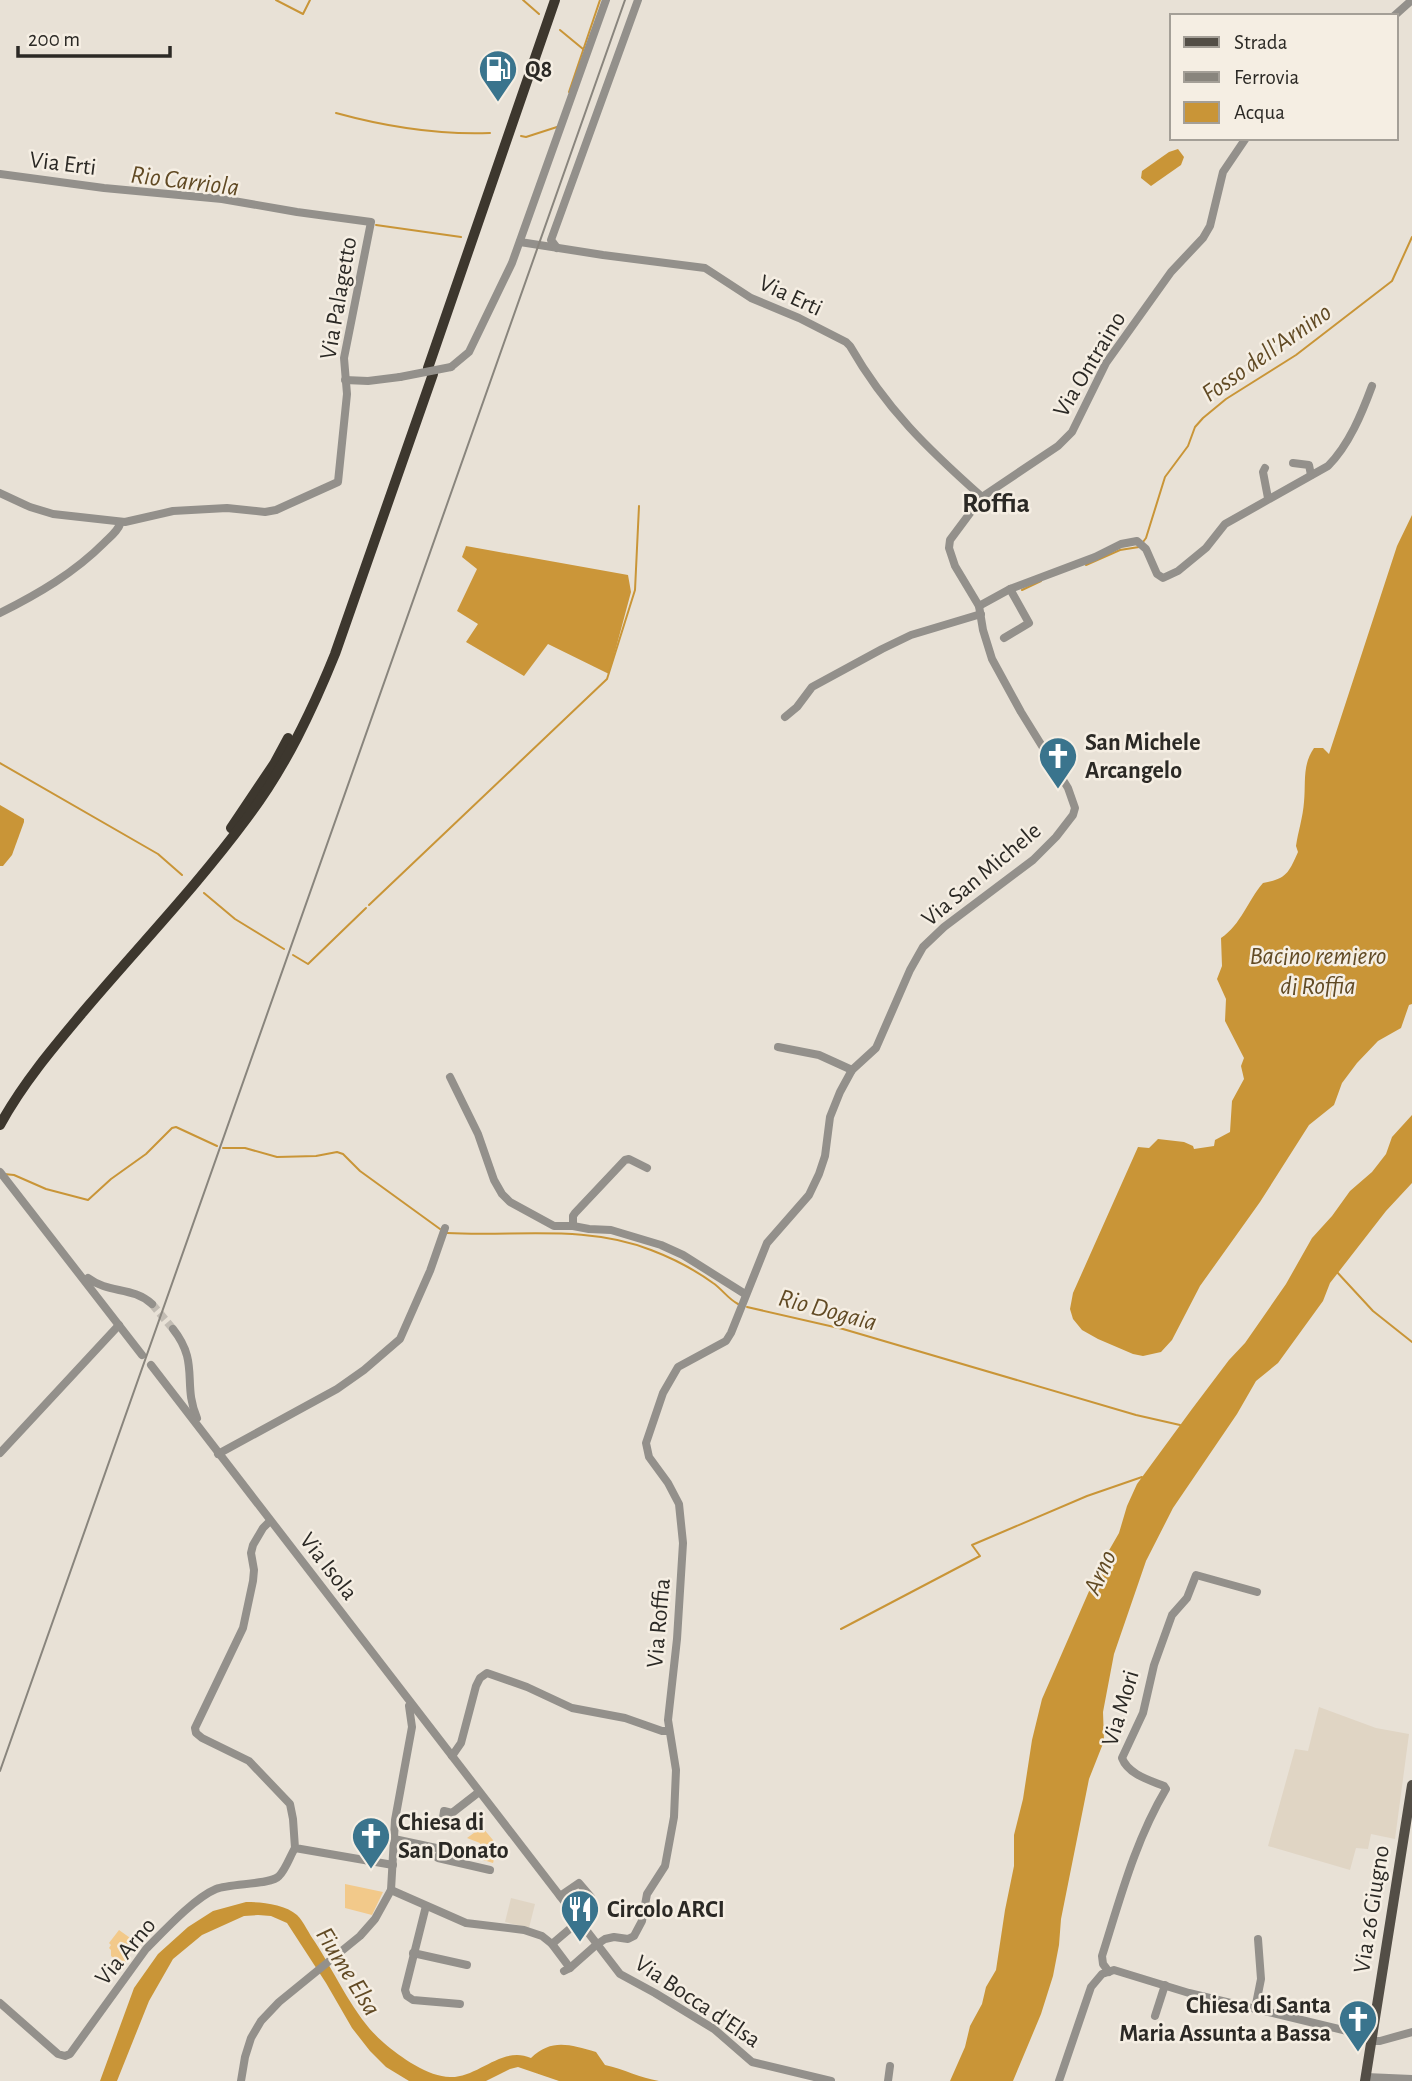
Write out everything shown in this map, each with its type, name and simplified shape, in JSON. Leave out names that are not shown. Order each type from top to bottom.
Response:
[{"type":"highway","points":[[0,1125],[35,1071],[247,818],[279,771],[319,694],[335,654],[555,0]]},
{"type":"highway","points":[[0,1111],[64,1023],[212,853],[274,764],[298,720],[328,653],[562,0]]},
{"type":"main road","name":"Via 26 Giugno","points":[[1366,2079],[1410,1813],[1412,1785]]},
{"type":"street","name":"Via Palagetto","points":[[345,380],[368,381],[451,368],[469,352],[520,242],[606,0]]},
{"type":"street","points":[[557,248],[551,240],[638,0]]},
{"type":"street","points":[[1396,14],[1412,0]]},
{"type":"street","name":"Via Ontraino","points":[[1073,815],[1075,808],[1068,788],[992,659],[980,610],[955,566],[949,548],[950,540],[982,497],[1058,446],[1072,432],[1107,363],[1171,272],[1203,238],[1210,226],[1223,172],[1245,140]]},
{"type":"street","name":"Via Erti","points":[[0,174],[104,188],[222,199],[371,222]]},
{"type":"street","name":"Via Palagetto","points":[[0,493],[53,514],[121,522],[173,511],[227,508],[265,512],[276,510],[338,482],[347,394],[344,358],[371,222]]},
{"type":"street","name":"Via Erti","points":[[520,242],[705,268],[751,298],[846,342],[872,383],[910,430],[982,497]]},
{"type":"street","points":[[785,717],[812,687],[882,649],[911,635],[980,610],[1010,589],[1096,557],[1121,544],[1138,541],[1146,549],[1157,574],[1163,578],[1178,571],[1206,548],[1225,524],[1328,466],[1337,457],[1372,386]]},
{"type":"street","points":[[1293,463],[1309,465],[1311,475]]},
{"type":"street","points":[[1265,468],[1263,472],[1268,498]]},
{"type":"street","points":[[0,613],[88,559],[119,529],[121,522]]},
{"type":"street","points":[[1004,638],[1029,623],[1010,589]]},
{"type":"street","name":"Via San Michele","points":[[744,1297],[767,1243],[805,1200],[816,1182],[825,1156],[830,1117],[840,1091],[852,1070],[876,1048],[923,947],[944,927],[1033,859],[1056,837],[1073,815]]},
{"type":"street","points":[[779,1046],[819,1055],[852,1070]]},
{"type":"street","points":[[450,1077],[478,1135],[494,1180],[502,1194],[517,1207],[554,1226],[624,1232],[661,1245],[683,1255],[744,1297]]},
{"type":"street","points":[[573,1226],[575,1213],[625,1160],[629,1159],[648,1168]]},
{"type":"street","points":[[3,1176],[106,1303],[142,1355]]},
{"type":"street","points":[[218,1454],[337,1389],[400,1339],[430,1271],[445,1228]]},
{"type":"street","points":[[75,1267],[94,1283],[140,1295],[152,1304]]},
{"type":"street","points":[[106,1303],[110,1292],[107,1288]]},
{"type":"street","points":[[106,1303],[114,1293],[123,1290]]},
{"type":"street","name":"Via Roffia","points":[[596,1945],[614,1937],[628,1939],[634,1936],[642,1921],[647,1894],[665,1866],[674,1817],[676,1770],[669,1731],[682,1567],[681,1516],[675,1494],[652,1462],[646,1443],[663,1393],[678,1367],[726,1341],[744,1297]]},
{"type":"street","points":[[0,1453],[119,1325]]},
{"type":"street","name":"Via Isola","points":[[173,1329],[188,1358],[193,1409],[204,1434]]},
{"type":"street","name":"Via Isola","points":[[151,1365],[171,1391],[180,1398],[218,1454],[596,1945]]},
{"type":"street","points":[[190,1380],[180,1398],[186,1405],[191,1399]]},
{"type":"street","points":[[270,1521],[253,1545],[253,1581],[243,1628],[195,1728],[196,1733],[249,1761],[290,1804],[295,1848],[393,1866]]},
{"type":"street","name":"Via Mori","points":[[1109,1972],[1103,1964],[1102,1956],[1135,1854],[1152,1812],[1166,1789],[1125,1766],[1122,1758],[1143,1713],[1159,1648],[1172,1615],[1187,1598],[1196,1574],[1257,1592]]},
{"type":"street","points":[[452,1756],[460,1743],[480,1678],[487,1673],[527,1687],[572,1708],[613,1715],[669,1731]]},
{"type":"street","points":[[241,2081],[245,2057],[257,2027],[279,2002],[328,1963],[375,1919],[391,1890],[395,1820],[412,1724],[410,1707],[403,1694]]},
{"type":"street","points":[[412,1724],[427,1726]]},
{"type":"street","points":[[452,1813],[479,1793]]},
{"type":"street","points":[[394,1839],[441,1849],[438,1858],[490,1870]]},
{"type":"street","name":"Via Arno","points":[[0,2003],[58,2054],[70,2054],[138,1959],[156,1939],[201,1898],[215,1889],[274,1881],[295,1848]]},
{"type":"street","points":[[560,1896],[579,1883],[591,1897]]},
{"type":"street","points":[[391,1890],[472,1925],[524,1930],[542,1936],[552,1944],[567,1970],[596,1945]]},
{"type":"street","points":[[426,1906],[405,1990],[407,1996],[413,2000],[460,2004]]},
{"type":"street","points":[[552,1944],[579,1921]]},
{"type":"street","points":[[1255,2008],[1261,1979],[1258,1939]]},
{"type":"street","name":"Via Bocca d'Elsa","points":[[596,1945],[620,1974],[714,2029],[746,2059],[831,2081]]},
{"type":"street","points":[[414,1953],[467,1965]]},
{"type":"street","points":[[1059,2081],[1091,1987],[1102,1974],[1114,1970],[1380,2041],[1412,2032]]},
{"type":"street","points":[[1155,2016],[1164,1985]]},
{"type":"street","points":[[888,2081],[890,2066]]},
{"type":"street","points":[[1366,2079],[1412,2079]]},
{"type":"shaded area","points":[[466,546],[628,575],[631,592],[609,674],[548,644],[524,676],[466,642],[478,624],[457,611],[477,569],[462,557]]},
{"type":"shaded area","points":[[1319,1707],[1376,1728],[1409,1734],[1395,1839],[1371,1834],[1368,1849],[1356,1848],[1350,1870],[1268,1846],[1295,1749],[1308,1751]]},
{"type":"shaded area","points":[[482,1827],[498,1846],[493,1863],[477,1858],[480,1843],[467,1838]]},
{"type":"shaded area","points":[[345,1884],[383,1892],[372,1915],[345,1908]]},
{"type":"shaded area","points":[[511,1898],[535,1904],[529,1928],[505,1922]]},
{"type":"shaded area","points":[[119,1930],[133,1940],[130,1944],[134,1947],[123,1966],[111,1956],[109,1948],[109,1943]]},
{"type":"water","points":[[1178,149],[1184,157],[1181,165],[1151,186],[1141,178],[1142,171],[1169,152]]},
{"type":"water","name":"Bacino remiero di Roffia","points":[[1412,515],[1412,1004],[1409,1005],[1401,1028],[1378,1041],[1357,1063],[1342,1083],[1334,1105],[1309,1125],[1260,1202],[1200,1286],[1172,1340],[1161,1352],[1143,1356],[1133,1354],[1082,1330],[1073,1319],[1070,1309],[1073,1293],[1138,1147],[1149,1148],[1158,1139],[1184,1142],[1194,1149],[1214,1146],[1215,1140],[1230,1132],[1232,1101],[1244,1079],[1241,1066],[1244,1058],[1225,1021],[1226,999],[1217,979],[1222,966],[1221,938],[1234,926],[1263,883],[1282,877],[1295,859],[1298,852],[1296,846],[1303,808],[1305,774],[1310,754],[1314,748],[1323,748],[1329,754],[1397,546]]},
{"type":"water","points":[[0,805],[24,819],[12,855],[3,866],[0,866]]},
{"type":"water","name":"Arno","points":[[1412,1115],[1412,1183],[1386,1211],[1330,1283],[1323,1301],[1278,1363],[1256,1381],[1237,1414],[1173,1508],[1146,1561],[1114,1654],[1103,1712],[1104,1741],[1089,1779],[1061,1919],[1053,1976],[1041,2014],[1013,2081],[950,2081],[965,2047],[970,2026],[982,2004],[986,1987],[996,1970],[1014,1866],[1014,1835],[1042,1699],[1100,1566],[1119,1533],[1137,1484],[1229,1360],[1245,1343],[1286,1284],[1312,1238],[1350,1191],[1372,1172],[1386,1154],[1392,1137]]},
{"type":"water","points":[[246,1902],[280,1906],[297,1915],[364,2022],[406,2060],[433,2074],[460,2076],[500,2059],[520,2055],[531,2058],[546,2048],[562,2045],[596,2052],[605,2065],[659,2081],[559,2081],[518,2067],[486,2081],[409,2081],[386,2067],[352,2028],[287,1923],[271,1916],[258,1915],[244,1916],[202,1935],[173,1959],[149,2001],[117,2081],[100,2081],[134,1988],[158,1954],[188,1927],[213,1911]]},
{"type":"waterway","points":[[276,0],[303,14],[310,0]]},
{"type":"waterway","points":[[523,0],[539,14]]},
{"type":"waterway","points":[[569,92],[600,0]]},
{"type":"waterway","points":[[560,30],[583,49]]},
{"type":"waterway","points":[[336,113],[413,129],[490,133]]},
{"type":"waterway","points":[[521,136],[526,137],[557,127]]},
{"type":"waterway","name":"Rio Carriola","points":[[376,225],[461,237]]},
{"type":"waterway","name":"Fosso dell'Arnino","points":[[1143,542],[1165,477],[1188,446],[1195,427],[1226,399],[1296,355],[1392,281],[1412,237]]},
{"type":"waterway","points":[[369,905],[607,679],[635,590],[639,506]]},
{"type":"waterway","name":"Fosso dell'Arnino","points":[[1086,565],[1120,550],[1139,547]]},
{"type":"waterway","name":"Fosso dell'Arnino","points":[[1022,590],[1041,581]]},
{"type":"waterway","points":[[0,763],[158,854],[182,875]]},
{"type":"waterway","points":[[204,893],[235,919],[284,949]]},
{"type":"waterway","points":[[293,955],[308,964],[366,908]]},
{"type":"waterway","name":"Rio Dogaia","points":[[4,1174],[88,1200],[111,1179],[146,1154],[172,1128],[176,1127],[217,1146]]},
{"type":"waterway","name":"Rio Dogaia","points":[[223,1148],[245,1148],[277,1157],[316,1156],[337,1152],[343,1154],[360,1171],[440,1229]]},
{"type":"waterway","name":"Rio Dogaia","points":[[447,1233],[576,1234],[626,1242],[659,1253],[691,1269],[738,1304]]},
{"type":"waterway","points":[[1336,1271],[1373,1311],[1412,1342]]},
{"type":"waterway","name":"Rio Dogaia","points":[[747,1307],[843,1329],[1136,1415],[1180,1425]]},
{"type":"waterway","points":[[841,1629],[980,1556],[972,1545],[1087,1496],[1142,1477]]},
{"type":"tunnel","points":[[152,1304],[173,1329]]},
{"type":"railway","points":[[0,1771],[625,0]]},
{"type":"place","name":"Q8","points":[[498,103]]},
{"type":"place","name":"San Michele Arcangelo","points":[[1058,790]]},
{"type":"place","name":"Chiesa di San Donato","points":[[371,1870]]},
{"type":"place","name":"Circolo ARCI","points":[[580,1943]]},
{"type":"place","name":"Chiesa di Santa Maria Assunta a Bassa","points":[[1358,2053]]},
{"type":"district","name":"Roffia","points":[[996,502]]},
{"type":"water label","name":"Fiume Elsa","points":[[349,1971]]}]
